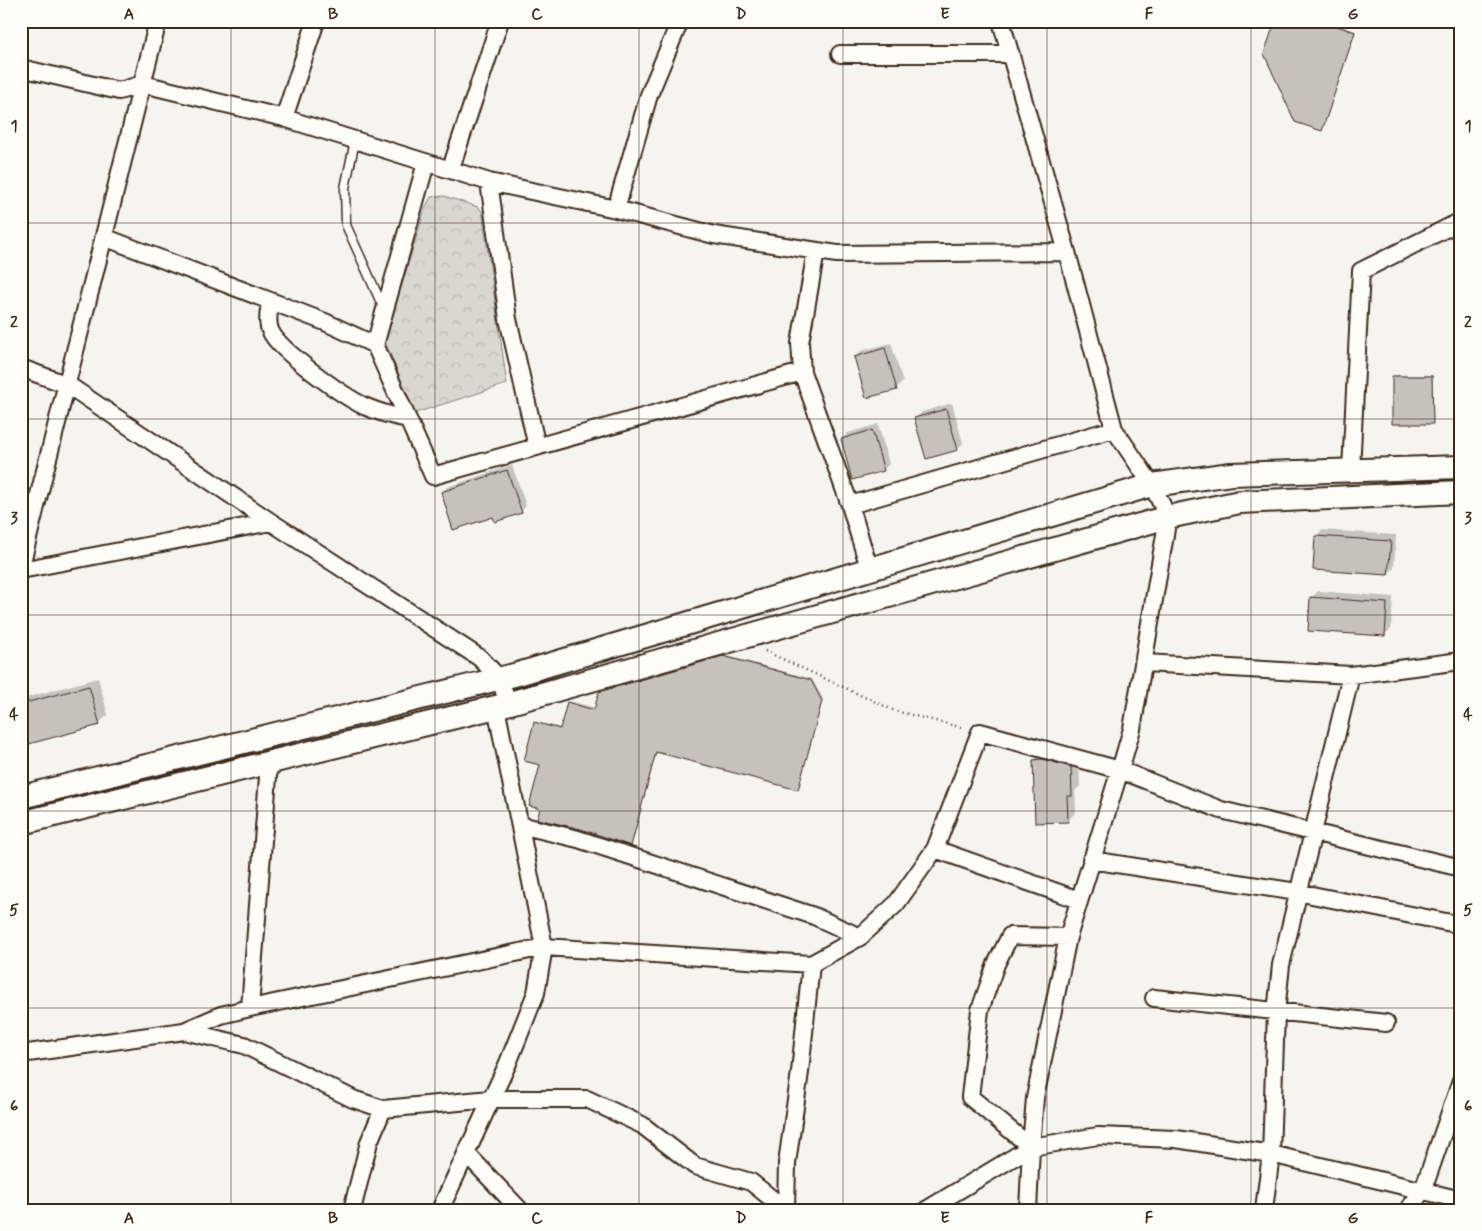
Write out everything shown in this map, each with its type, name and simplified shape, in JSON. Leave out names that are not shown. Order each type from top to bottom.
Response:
[{"type":"main road","points":[[21,797],[500,679],[870,571],[1152,485],[1231,474],[1461,467]]},
{"type":"main road","points":[[21,823],[502,706],[1168,517],[1240,502],[1461,492]]},
{"type":"street","points":[[21,566],[158,21]]},
{"type":"street","points":[[284,118],[316,21]]},
{"type":"street","points":[[451,168],[500,21]]},
{"type":"street","points":[[616,209],[649,95],[680,21]]},
{"type":"street","points":[[1001,21],[1067,252],[1114,429],[1152,485],[1168,517],[1145,663],[1132,729],[1068,937],[1035,1098],[1028,1210]]},
{"type":"street","points":[[840,54],[1011,54]]},
{"type":"street","points":[[21,68],[119,91],[143,84],[284,118],[426,163],[451,168],[489,182],[616,209],[714,235],[838,254],[1067,252]]},
{"type":"street","points":[[426,163],[375,345],[433,476],[802,372]]},
{"type":"street","points":[[489,182],[508,319],[537,447]]},
{"type":"street","points":[[1351,470],[1361,271],[1461,221]]},
{"type":"street","points":[[104,237],[324,322],[375,345]]},
{"type":"street","points":[[816,251],[800,343],[802,372],[850,505],[870,571]]},
{"type":"street","points":[[270,302],[268,319],[271,332],[283,348],[362,405],[378,412],[408,419]]},
{"type":"street","points":[[21,368],[68,384],[271,522],[480,658],[500,679],[502,706],[520,826],[544,947],[536,994],[491,1099],[440,1210]]},
{"type":"street","points":[[850,505],[1114,429]]},
{"type":"street","points":[[21,570],[271,522]]},
{"type":"street","points":[[1145,663],[1351,675],[1461,661]]},
{"type":"street","points":[[1264,1210],[1271,1154],[1276,1013],[1282,965],[1297,892],[1351,675]]},
{"type":"street","points":[[21,1054],[184,1031],[221,1015],[250,1008],[544,947],[810,964],[860,937],[896,904],[934,848],[980,732],[1120,770],[1221,810],[1461,868]]},
{"type":"street","points":[[250,1008],[269,764]]},
{"type":"street","points":[[520,826],[578,840],[814,916],[860,937]]},
{"type":"street","points":[[934,848],[1079,900]]},
{"type":"street","points":[[1091,860],[1297,892],[1461,925]]},
{"type":"street","points":[[1031,1147],[970,1097],[980,1010],[996,964],[1010,936],[1068,937]]},
{"type":"street","points":[[786,1210],[787,1163],[800,1072],[810,964]]},
{"type":"street","points":[[1154,998],[1276,1013],[1386,1023]]},
{"type":"street","points":[[184,1031],[244,1045],[353,1099],[383,1110],[491,1099],[587,1099],[642,1125],[695,1166],[752,1182],[786,1210]]},
{"type":"street","points":[[1408,1210],[1423,1190],[1461,1081]]},
{"type":"street","points":[[352,1210],[369,1142],[383,1110]]},
{"type":"street","points":[[926,1210],[1031,1147],[1108,1137],[1176,1139],[1271,1154],[1461,1200]]},
{"type":"street","points":[[466,1153],[520,1210]]},
{"type":"lane","points":[[355,141],[345,188],[346,225],[385,311]]},
{"type":"path","points":[[738,638],[895,711],[980,732]]},
{"type":"green space","points":[[444,196],[478,207],[482,211],[507,384],[415,413],[385,341],[425,208],[431,197]]},
{"type":"building","points":[[1275,21],[1322,21],[1355,32],[1322,131],[1295,122],[1264,54]]},
{"type":"building","points":[[885,348],[897,390],[866,398],[854,357]]},
{"type":"building","points":[[1392,376],[1432,376],[1433,424],[1392,424]]},
{"type":"building","points":[[946,409],[958,450],[926,459],[914,418]]},
{"type":"building","points":[[872,430],[884,471],[852,480],[841,439]]},
{"type":"building","points":[[507,470],[522,513],[495,522],[493,517],[453,530],[441,492]]},
{"type":"building","points":[[1315,536],[1391,541],[1388,575],[1313,570]]},
{"type":"building","points":[[1310,597],[1387,603],[1385,636],[1308,631]]},
{"type":"building","points":[[723,656],[811,680],[822,701],[798,790],[656,752],[631,846],[581,829],[537,819],[540,809],[529,806],[540,765],[524,761],[534,722],[560,729],[567,702],[594,710],[599,692]]},
{"type":"building","points":[[89,686],[100,725],[21,746],[21,704]]},
{"type":"building","points":[[1042,759],[1071,767],[1072,796],[1067,796],[1068,822],[1035,823],[1033,760]]}]
